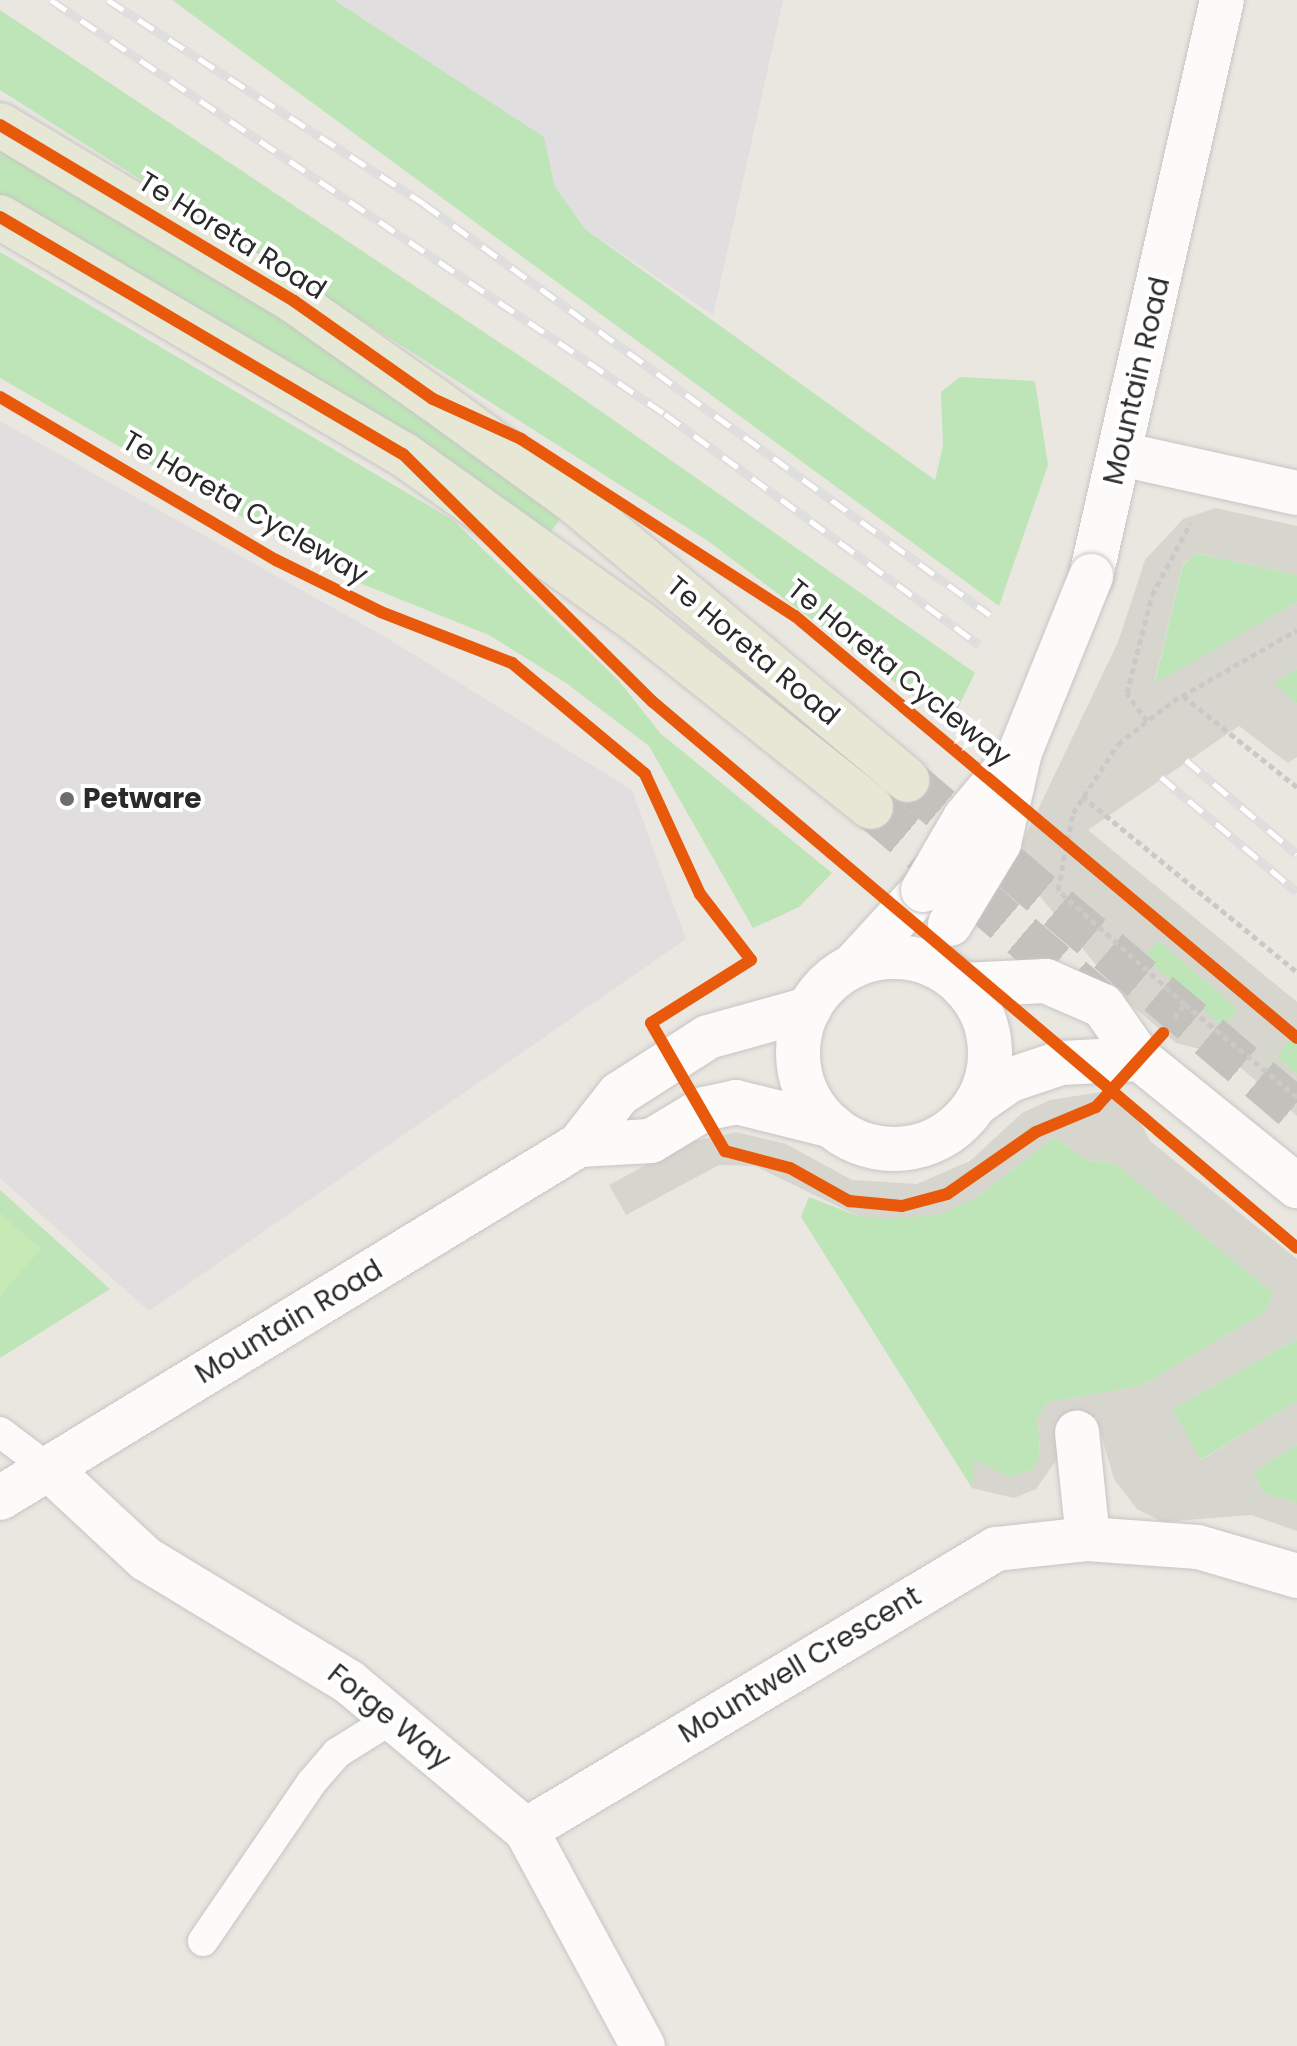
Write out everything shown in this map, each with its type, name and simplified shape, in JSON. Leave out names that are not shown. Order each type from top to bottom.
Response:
[{"type":"main road","name":"Te Horeta Road","points":[[0,125],[294,301],[445,407],[576,503],[907,780]]},
{"type":"main road","name":"Te Horeta Road","points":[[0,217],[416,463],[746,702],[871,807]]},
{"type":"street","name":"Mountain Road","points":[[959,982],[946,949],[950,924],[999,843],[1020,752],[1091,576],[1222,0]]},
{"type":"street","points":[[1121,454],[1200,494],[1297,493]]},
{"type":"street","name":"Mountain Road","points":[[853,966],[923,890],[965,818],[1020,752]]},
{"type":"street","points":[[1151,1046],[1061,1063],[1010,1080],[977,1103],[956,1128],[910,1149],[860,1143],[832,1126],[800,1072],[799,1040],[809,1009],[828,983],[853,966],[899,956],[959,982],[1046,981],[1103,1006],[1151,1046],[1297,1186]]},
{"type":"street","points":[[959,982],[988,1032],[989,1068],[977,1103]]},
{"type":"street","name":"Mountain Road","points":[[0,1498],[579,1145],[619,1094],[708,1037],[809,1009]]},
{"type":"street","name":"Mountain Road","points":[[579,1145],[651,1141],[704,1109],[736,1102],[832,1126]]},
{"type":"street","points":[[1077,1433],[1088,1539]]},
{"type":"street","name":"Forge Way","points":[[49,1469],[146,1559],[267,1628],[393,1718],[526,1830],[643,2046]]},
{"type":"street","name":"Mountwell Crescent","points":[[526,1830],[986,1554],[1088,1539],[1198,1547],[1297,1576]]},
{"type":"lane","points":[[0,1432],[49,1469]]},
{"type":"lane","points":[[203,1941],[337,1753],[393,1718]]},
{"type":"path","points":[[1147,721],[1127,693],[1152,595],[1200,494]]},
{"type":"path","points":[[1297,630],[1183,696],[1118,744],[1082,796],[1058,890],[1185,1004],[1297,1097]]},
{"type":"path","points":[[1183,696],[1297,787]]},
{"type":"path","points":[[1082,796],[1297,972]]},
{"type":"path","points":[[1055,832],[1079,852]]},
{"type":"path","points":[[1151,1046],[1185,1004]]},
{"type":"shaded area","points":[[334,0],[783,0],[713,315],[585,229],[555,187],[544,137]]},
{"type":"shaded area","points":[[0,421],[387,638],[632,790],[686,939],[149,1311],[0,1178]]},
{"type":"shaded area","points":[[1215,508],[1297,526],[1297,575],[1197,553],[1183,564],[1154,684],[1297,602],[1297,668],[1274,683],[1297,704],[1297,757],[1288,763],[1239,726],[1088,830],[1297,1002],[1297,1045],[1290,1039],[1276,1056],[1297,1075],[1297,1116],[1227,1056],[1176,1043],[1123,998],[1031,885],[1022,843],[1118,642],[1145,560],[1183,519]],"holes":[[[1158,940],[1238,1009],[1223,1026],[1144,957]]]},
{"type":"shaded area","points":[[1101,1092],[1126,1096],[1150,1141],[1297,1259],[1297,1339],[1172,1409],[1201,1460],[1297,1401],[1297,1444],[1254,1472],[1263,1493],[1297,1503],[1297,1531],[1251,1515],[1163,1522],[1137,1509],[1114,1479],[1096,1417],[1056,1422],[1060,1455],[1036,1489],[1014,1498],[972,1488],[974,1460],[1010,1477],[1032,1470],[1040,1457],[1038,1416],[1048,1402],[1141,1386],[1265,1312],[1274,1294],[1115,1163],[1086,1160],[1055,1137],[976,1198],[941,1214],[893,1219],[858,1216],[755,1166],[719,1165],[626,1215],[609,1185],[686,1143],[736,1132],[786,1144],[852,1180],[917,1184],[970,1161],[1022,1113],[1050,1100]]},
{"type":"green space","points":[[172,0],[334,0],[544,137],[555,187],[585,229],[935,480],[943,446],[941,392],[960,377],[1035,381],[1048,465],[999,606]]},
{"type":"green space","points":[[0,10],[559,382],[975,673],[950,724],[708,541],[0,90]]},
{"type":"green space","points":[[0,143],[147,225],[390,389],[562,516],[548,536],[0,199]]},
{"type":"green space","points":[[0,252],[453,520],[619,681],[660,733],[832,873],[799,907],[753,928],[649,746],[566,683],[489,635],[352,580],[0,378]]},
{"type":"green space","points":[[1196,553],[1297,575],[1297,602],[1154,686],[1183,565]]},
{"type":"green space","points":[[1297,668],[1297,704],[1273,683]]},
{"type":"green space","points":[[1158,940],[1238,1009],[1223,1027],[1144,957]]},
{"type":"green space","points":[[1290,1039],[1297,1045],[1297,1075],[1276,1056]]},
{"type":"green space","points":[[1055,1137],[1086,1160],[1115,1163],[1274,1294],[1265,1312],[1141,1386],[1048,1402],[1038,1416],[1040,1458],[1032,1470],[1010,1477],[975,1461],[972,1488],[801,1217],[809,1197],[858,1216],[976,1198]]},
{"type":"green space","points":[[0,1190],[110,1289],[0,1358]]},
{"type":"green space","points":[[0,1213],[41,1249],[0,1296]]},
{"type":"green space","points":[[1297,1339],[1297,1401],[1200,1460],[1172,1409]]},
{"type":"green space","points":[[1297,1444],[1297,1503],[1263,1493],[1254,1472]]},
{"type":"tunnel","points":[[907,780],[1297,1111]]},
{"type":"tunnel","points":[[871,807],[1097,1000]]},
{"type":"railway","points":[[51,0],[665,414],[979,645]]},
{"type":"railway","points":[[108,0],[424,204],[990,615]]},
{"type":"railway","points":[[1186,760],[1297,854]]},
{"type":"railway","points":[[1161,777],[1297,892]]},
{"type":"cycle path","name":"Te Horeta Cycleway","points":[[0,125],[294,301],[433,399],[521,439],[795,616],[1297,1038]]},
{"type":"cycle path","points":[[0,217],[403,454],[653,702],[1297,1248]]},
{"type":"cycle path","name":"Te Horeta Cycleway","points":[[0,397],[276,560],[381,612],[512,663],[645,774],[700,894],[751,960],[651,1023],[725,1151],[790,1168],[849,1201],[902,1206],[947,1194],[1036,1132],[1096,1107],[1163,1033]]},
{"type":"place","name":"Petware","points":[[67,799]]}]
